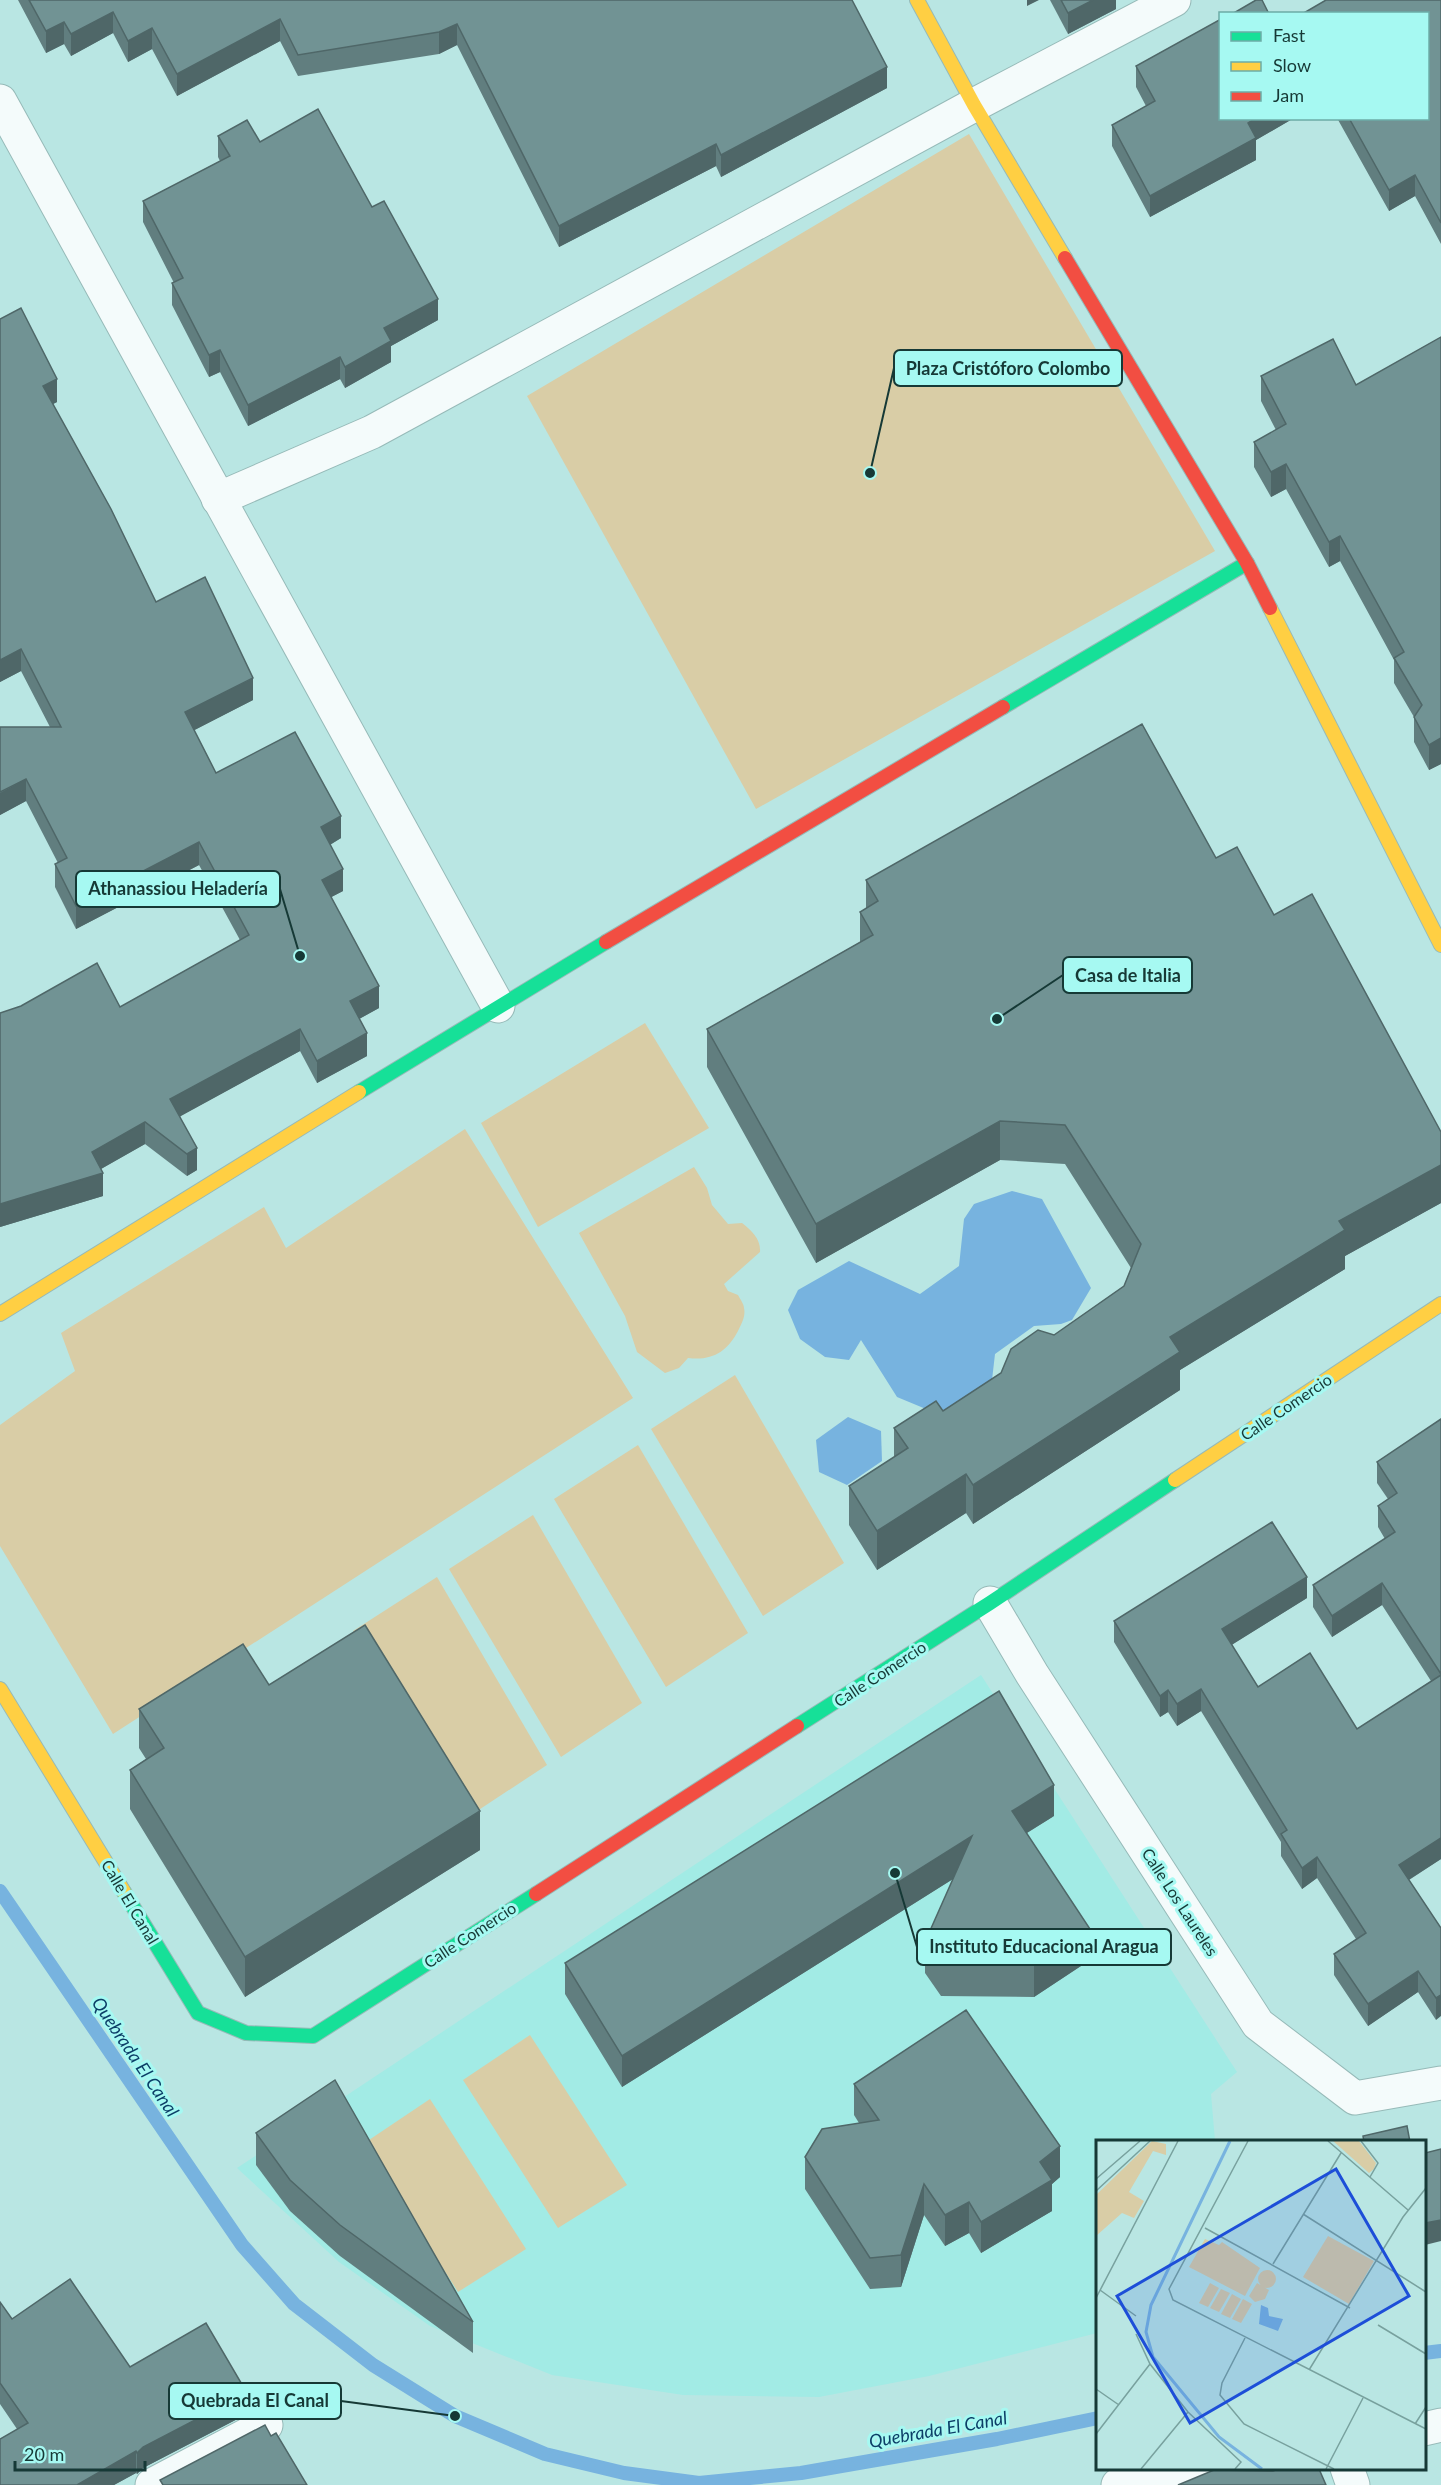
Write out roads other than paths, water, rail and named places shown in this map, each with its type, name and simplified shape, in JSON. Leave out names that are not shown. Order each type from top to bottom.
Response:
[{"type":"street","points":[[917,0],[974,105],[1248,563],[1441,945]]},
{"type":"street","points":[[218,499],[372,432],[974,105],[1174,0]]},
{"type":"street","points":[[0,101],[498,1006]]},
{"type":"street","points":[[0,1314],[498,1006],[1248,563]]},
{"type":"street","name":"Calle Comercio","points":[[313,2036],[990,1603],[1441,1304]]},
{"type":"street","name":"Calle Los Laureles","points":[[990,1603],[1032,1674],[1258,2024],[1355,2098],[1441,2083]]},
{"type":"street","name":"Calle El Canal","points":[[0,1689],[198,2013],[246,2033],[313,2036]]},
{"type":"street","points":[[152,2485],[266,2425]]},
{"type":"street","points":[[1426,2429],[1441,2425]]},
{"type":"street","points":[[1118,2485],[1226,2470]]},
{"type":"street","points":[[1347,2470],[1353,2485]]},
{"type":"waterway","name":"Quebrada El Canal","points":[[0,1891],[242,2245],[294,2304],[373,2365],[455,2416],[545,2454],[624,2473],[699,2483],[801,2473],[997,2439],[1096,2418]]},
{"type":"waterway","name":"Quebrada El Canal","points":[[1426,2353],[1441,2351]]},
{"type":"place","name":"Plaza Cristóforo Colombo","points":[[870,473]]},
{"type":"place","name":"Athanassiou Heladería","points":[[300,956]]},
{"type":"place","name":"Casa de Italia","points":[[997,1019]]},
{"type":"place","name":"Instituto Educacional Aragua","points":[[895,1873]]},
{"type":"place","name":"Quebrada El Canal","points":[[455,2416]]}]
